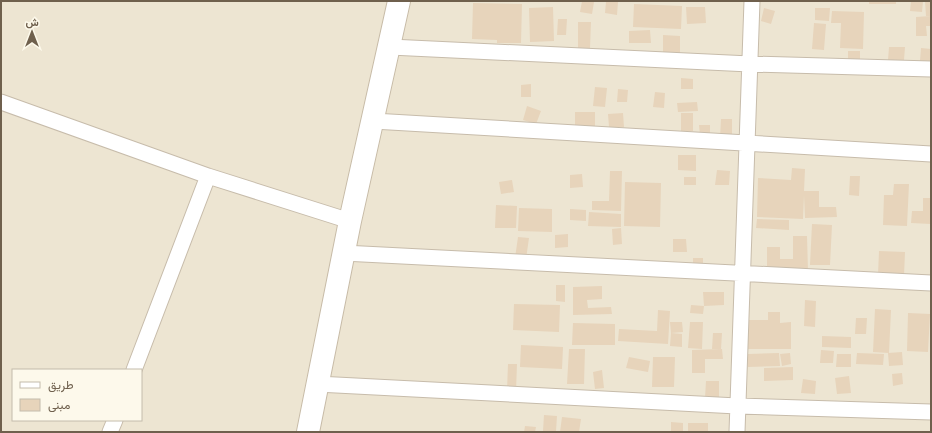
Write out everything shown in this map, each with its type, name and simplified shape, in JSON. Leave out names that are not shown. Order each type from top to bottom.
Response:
[{"type":"main road","points":[[308,432],[343,254],[399,1]]},
{"type":"street","points":[[737,432],[752,1]]},
{"type":"street","points":[[390,47],[750,64],[931,68]]},
{"type":"street","points":[[1,102],[208,176],[350,221]]},
{"type":"street","points":[[373,121],[931,154]]},
{"type":"street","points":[[134,369],[208,176]]},
{"type":"street","points":[[343,254],[931,283]]},
{"type":"street","points":[[317,384],[737,406],[931,412]]},
{"type":"street","points":[[110,432],[114,421]]},
{"type":"shaded area","points":[[1,1],[931,1],[931,432],[1,432]]},
{"type":"building","points":[[582,1],[594,2],[592,14],[580,12]]},
{"type":"building","points":[[869,1],[896,1],[896,4],[869,4]]},
{"type":"building","points":[[911,1],[923,1],[922,12],[910,11]]},
{"type":"building","points":[[925,1],[931,1],[931,16],[926,16]]},
{"type":"building","points":[[606,2],[618,2],[617,15],[605,13]]},
{"type":"building","points":[[473,3],[522,4],[521,43],[497,43],[497,40],[472,39]]},
{"type":"building","points":[[634,4],[682,6],[681,29],[633,27]]},
{"type":"building","points":[[553,7],[554,41],[530,42],[529,8]]},
{"type":"building","points":[[686,7],[705,7],[706,23],[687,24]]},
{"type":"building","points":[[764,8],[775,11],[771,24],[761,21]]},
{"type":"building","points":[[815,8],[830,8],[829,21],[815,20]]},
{"type":"building","points":[[832,11],[864,12],[863,49],[840,48],[841,23],[831,23]]},
{"type":"building","points":[[931,16],[931,26],[926,26],[927,36],[916,36],[916,17]]},
{"type":"building","points":[[558,19],[567,19],[566,35],[557,35]]},
{"type":"building","points":[[578,22],[591,22],[590,48],[578,48]]},
{"type":"building","points":[[814,23],[826,24],[824,50],[812,49]]},
{"type":"building","points":[[650,30],[651,43],[629,43],[629,31]]},
{"type":"building","points":[[663,35],[680,36],[680,54],[663,53]]},
{"type":"building","points":[[889,47],[905,47],[904,60],[888,60]]},
{"type":"building","points":[[921,48],[931,49],[931,62],[920,61]]},
{"type":"building","points":[[848,51],[860,51],[860,61],[848,60]]},
{"type":"building","points":[[681,78],[693,79],[693,89],[681,89]]},
{"type":"building","points":[[531,84],[531,97],[521,97],[521,85]]},
{"type":"building","points":[[595,87],[607,88],[605,107],[593,106]]},
{"type":"building","points":[[618,89],[628,90],[627,102],[617,102]]},
{"type":"building","points":[[655,92],[665,93],[664,108],[653,107]]},
{"type":"building","points":[[697,102],[698,111],[678,112],[677,103]]},
{"type":"building","points":[[527,106],[541,111],[536,124],[523,120]]},
{"type":"building","points":[[575,112],[595,112],[595,130],[575,130]]},
{"type":"building","points":[[623,113],[624,127],[609,127],[608,114]]},
{"type":"building","points":[[681,113],[693,113],[693,131],[681,132]]},
{"type":"building","points":[[721,119],[732,119],[732,139],[720,138]]},
{"type":"building","points":[[699,125],[710,125],[710,135],[700,135]]},
{"type":"building","points":[[678,155],[696,155],[696,171],[678,170]]},
{"type":"building","points":[[792,168],[805,169],[804,191],[819,191],[819,207],[836,207],[837,217],[805,218],[804,195],[803,219],[757,217],[758,178],[791,180]]},
{"type":"building","points":[[717,170],[730,171],[729,185],[715,185]]},
{"type":"building","points":[[610,171],[622,171],[621,211],[592,210],[592,201],[609,201]]},
{"type":"building","points":[[582,174],[583,187],[570,188],[570,175]]},
{"type":"building","points":[[850,176],[860,176],[859,196],[849,195]]},
{"type":"building","points":[[684,177],[696,177],[696,185],[684,185]]},
{"type":"building","points":[[512,180],[514,192],[501,194],[499,182]]},
{"type":"building","points":[[625,182],[661,183],[660,227],[624,226]]},
{"type":"building","points":[[894,184],[909,184],[907,226],[883,225],[884,195],[893,195]]},
{"type":"building","points":[[923,198],[931,198],[931,224],[911,223],[912,211],[923,211]]},
{"type":"building","points":[[496,205],[517,206],[516,228],[495,228]]},
{"type":"building","points":[[519,208],[552,209],[552,232],[518,231]]},
{"type":"building","points":[[570,209],[586,210],[586,221],[570,220]]},
{"type":"building","points":[[589,212],[621,214],[621,227],[588,226]]},
{"type":"building","points":[[757,219],[789,220],[789,230],[756,228]]},
{"type":"building","points":[[812,224],[832,225],[830,265],[810,265]]},
{"type":"building","points":[[621,228],[622,244],[613,245],[612,229]]},
{"type":"building","points":[[568,234],[568,247],[555,248],[555,235]]},
{"type":"building","points":[[793,236],[807,236],[808,271],[767,272],[767,247],[780,247],[780,259],[793,259]]},
{"type":"building","points":[[518,237],[529,238],[526,259],[515,258]]},
{"type":"building","points":[[673,239],[686,239],[687,252],[673,252]]},
{"type":"building","points":[[879,251],[905,252],[904,276],[878,275]]},
{"type":"building","points":[[693,258],[703,258],[703,269],[693,269]]},
{"type":"building","points":[[556,285],[565,285],[565,302],[556,301]]},
{"type":"building","points":[[602,286],[602,299],[587,300],[588,308],[611,307],[612,314],[573,315],[573,287]]},
{"type":"building","points":[[703,292],[724,292],[724,305],[704,306]]},
{"type":"building","points":[[805,300],[816,301],[815,327],[804,326]]},
{"type":"building","points":[[514,304],[560,305],[559,332],[513,330]]},
{"type":"building","points":[[691,305],[704,306],[703,314],[690,313]]},
{"type":"building","points":[[875,309],[891,310],[889,353],[873,352]]},
{"type":"building","points":[[658,310],[670,311],[668,344],[618,341],[619,329],[657,331]]},
{"type":"building","points":[[768,312],[780,312],[780,323],[791,322],[791,349],[747,349],[746,320],[768,320]]},
{"type":"building","points":[[908,313],[930,314],[928,352],[907,351]]},
{"type":"building","points":[[856,318],[867,318],[866,334],[855,334]]},
{"type":"building","points":[[670,322],[682,322],[683,332],[671,333]]},
{"type":"building","points":[[690,322],[703,322],[702,349],[688,348]]},
{"type":"building","points":[[573,323],[615,324],[615,345],[572,345]]},
{"type":"building","points":[[671,333],[682,334],[682,347],[670,346]]},
{"type":"building","points":[[713,333],[722,333],[721,349],[712,349]]},
{"type":"building","points":[[822,336],[851,337],[851,348],[822,347]]},
{"type":"building","points":[[521,345],[563,347],[562,369],[520,367]]},
{"type":"building","points":[[569,349],[585,349],[584,384],[567,384]]},
{"type":"building","points":[[722,349],[723,359],[705,359],[705,373],[692,373],[692,350]]},
{"type":"building","points":[[821,350],[834,351],[833,363],[820,363]]},
{"type":"building","points":[[902,352],[903,365],[889,366],[888,353]]},
{"type":"building","points":[[779,353],[780,366],[748,367],[748,354]]},
{"type":"building","points":[[790,353],[791,364],[782,366],[780,354]]},
{"type":"building","points":[[857,353],[884,354],[883,365],[856,364]]},
{"type":"building","points":[[837,354],[851,354],[851,367],[836,367]]},
{"type":"building","points":[[629,357],[650,361],[648,372],[626,368]]},
{"type":"building","points":[[653,357],[675,357],[674,387],[652,387]]},
{"type":"building","points":[[508,364],[517,364],[516,391],[507,390]]},
{"type":"building","points":[[793,367],[793,380],[764,381],[764,368]]},
{"type":"building","points":[[602,370],[604,388],[595,389],[593,372]]},
{"type":"building","points":[[902,373],[903,384],[893,386],[892,374]]},
{"type":"building","points":[[849,376],[851,393],[837,394],[835,378]]},
{"type":"building","points":[[803,379],[816,381],[815,394],[801,393]]},
{"type":"building","points":[[706,381],[719,381],[719,398],[705,398]]},
{"type":"building","points":[[544,415],[557,416],[556,431],[543,431]]},
{"type":"building","points":[[562,417],[581,419],[579,432],[560,432]]},
{"type":"building","points":[[671,422],[683,423],[683,432],[671,432]]},
{"type":"building","points":[[688,423],[708,423],[708,432],[688,432]]},
{"type":"building","points":[[525,426],[536,427],[535,432],[524,432]]}]
